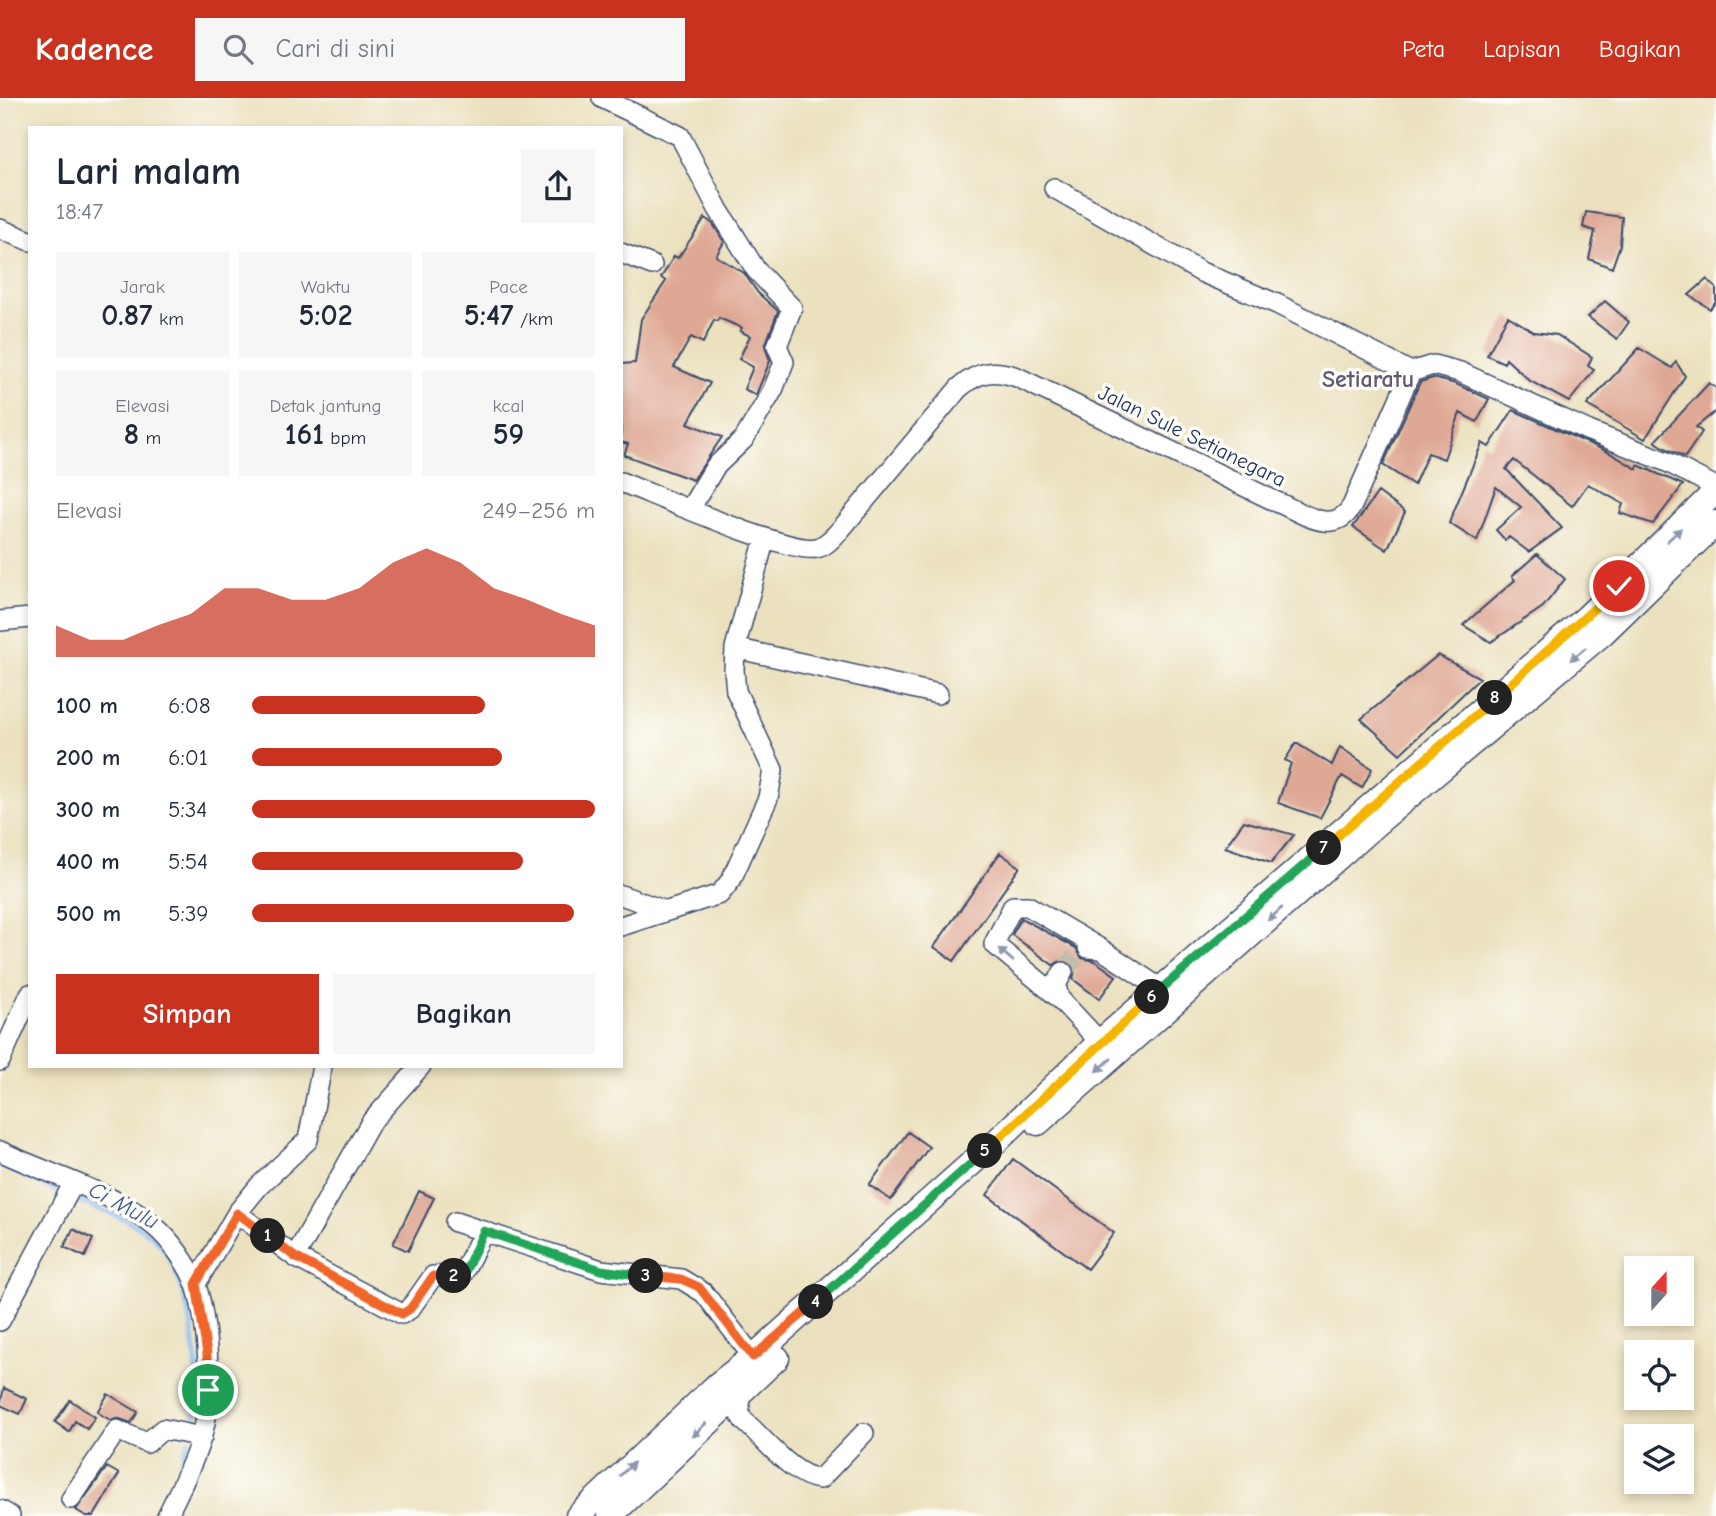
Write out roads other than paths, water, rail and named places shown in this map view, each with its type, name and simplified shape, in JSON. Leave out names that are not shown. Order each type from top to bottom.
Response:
[{"type":"main road","points":[[578,1516],[729,1392],[1377,823],[1595,625],[1716,489]]},
{"type":"main road","points":[[610,1516],[729,1392],[753,1357],[999,1139],[1100,1042],[1716,523]]},
{"type":"street","points":[[601,98],[680,136],[718,209],[756,270],[792,308],[777,346],[783,362],[773,390],[744,439],[715,467],[690,509]]},
{"type":"street","points":[[1054,188],[1201,271],[1288,310],[1411,372],[1433,365],[1460,372],[1589,431],[1667,462],[1716,489]]},
{"type":"street","points":[[0,229],[28,240]]},
{"type":"street","points":[[623,254],[652,265]]},
{"type":"street","name":"Jalan Sule Setianegara","points":[[623,483],[765,538],[814,549],[827,543],[959,388],[980,373],[995,370],[1017,377],[1279,503],[1322,522],[1334,522],[1344,517],[1352,506],[1411,372]]},
{"type":"street","points":[[623,925],[663,910],[712,899],[725,890],[772,787],[773,771],[736,691],[735,648],[765,538]]},
{"type":"street","points":[[0,621],[28,618]]},
{"type":"street","points":[[735,648],[938,694]]},
{"type":"street","points":[[623,896],[663,910]]},
{"type":"street","points":[[1100,1042],[1059,998],[994,944],[1013,906],[1028,906],[1101,949],[1161,989]]},
{"type":"street","points":[[1081,950],[1101,949]]},
{"type":"street","points":[[1059,998],[1056,985],[1063,972]]},
{"type":"street","points":[[0,1061],[28,998]]},
{"type":"street","points":[[196,1284],[237,1213],[259,1186],[308,1140],[322,1068]]},
{"type":"street","points":[[295,1257],[371,1122],[419,1068]]},
{"type":"street","points":[[0,1151],[153,1225],[177,1252],[196,1284],[207,1354],[207,1412],[194,1435],[167,1516]]},
{"type":"street","points":[[0,1321],[73,1185]]},
{"type":"street","points":[[237,1213],[295,1257],[404,1314],[433,1276],[458,1277],[465,1272],[484,1231]]},
{"type":"street","points":[[455,1222],[601,1270],[681,1279],[694,1284],[704,1293],[753,1357]]},
{"type":"street","points":[[729,1392],[744,1421],[786,1461],[811,1478],[820,1479],[864,1433]]},
{"type":"street","points":[[71,1499],[117,1430],[147,1443],[156,1432],[163,1429],[194,1435]]},
{"type":"street","points":[[0,1510],[10,1516]]},
{"type":"waterway","name":"Ci Mulu","points":[[0,1165],[63,1194]]},
{"type":"waterway","name":"Ci Mulu","points":[[71,1198],[116,1216],[148,1233],[169,1257],[186,1303],[196,1359],[196,1409],[192,1428]]},
{"type":"waterway","name":"Ci Mulu","points":[[181,1465],[189,1440]]},
{"type":"waterway","name":"Ci Mulu","points":[[154,1516],[173,1482]]},
{"type":"tunnel","points":[[1063,972],[1081,950]]},
{"type":"district","name":"Setiaratu","points":[[1368,379]]}]
